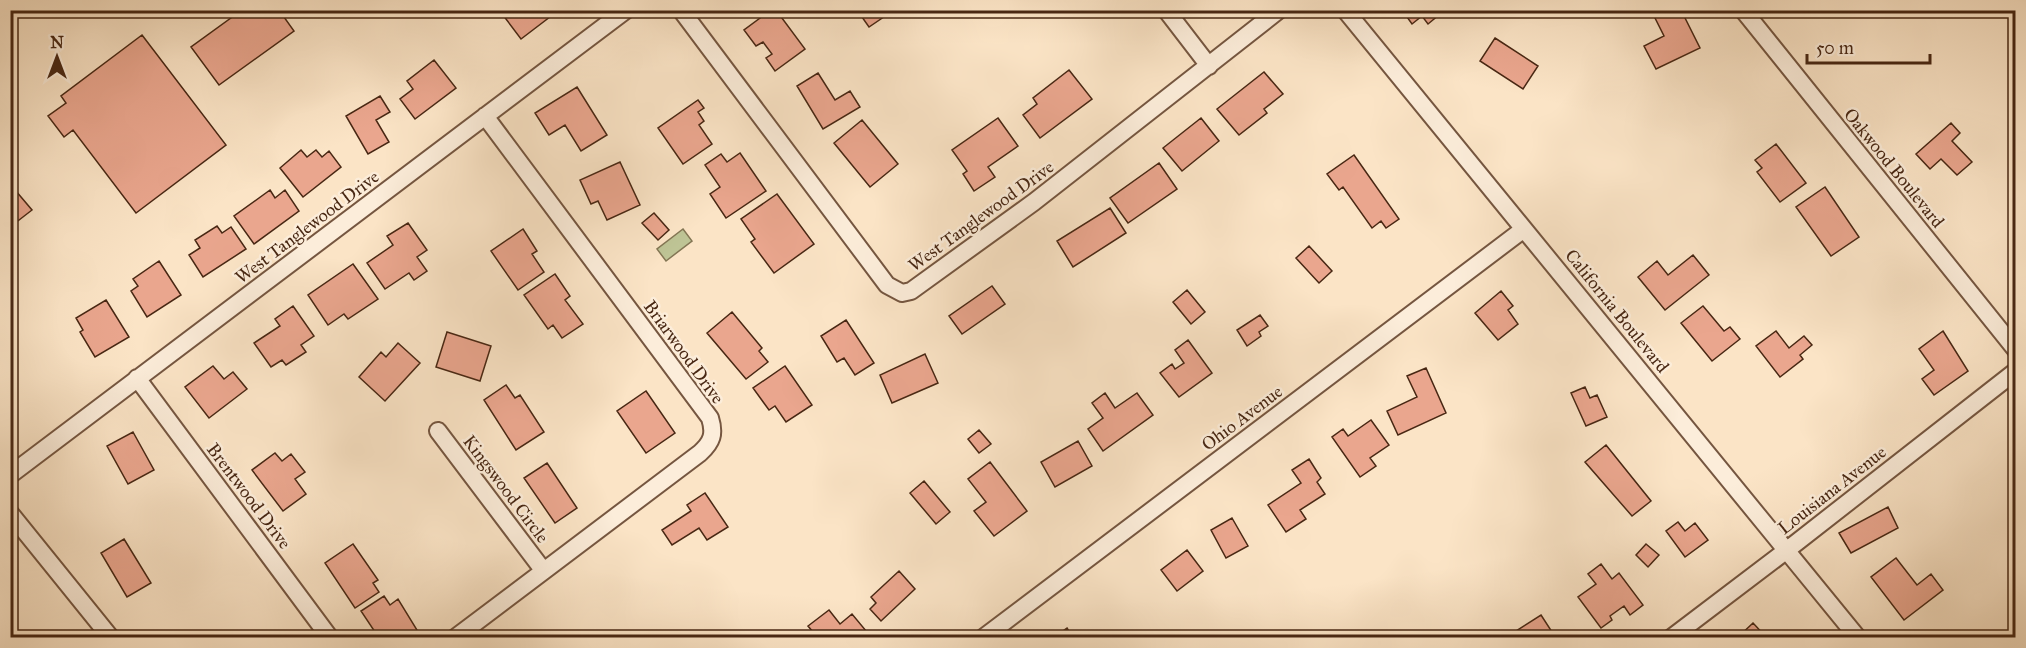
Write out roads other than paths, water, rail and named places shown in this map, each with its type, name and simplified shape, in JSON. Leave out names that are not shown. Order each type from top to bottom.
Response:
[{"type":"street","name":"West Tanglewood Drive","points":[[10,475],[626,10]]},
{"type":"street","name":"West Tanglewood Drive","points":[[681,10],[887,285],[902,293],[911,291],[1034,202],[1280,10]]},
{"type":"street","points":[[1166,10],[1209,66]]},
{"type":"street","name":"California Boulevard","points":[[1345,10],[1858,638]]},
{"type":"street","name":"Oakwood Boulevard","points":[[1743,10],[2016,350]]},
{"type":"street","name":"Briarwood Drive","points":[[454,638],[700,453],[708,446],[713,429],[710,418],[485,116]]},
{"type":"street","name":"Ohio Avenue","points":[[983,638],[1524,230]]},
{"type":"street","name":"Louisiana Avenue","points":[[1671,638],[2016,371]]},
{"type":"street","name":"Brentwood Drive","points":[[137,378],[330,638]]},
{"type":"street","name":"Kingswood Circle","points":[[438,431],[543,570]]},
{"type":"street","points":[[10,513],[111,638]]}]
